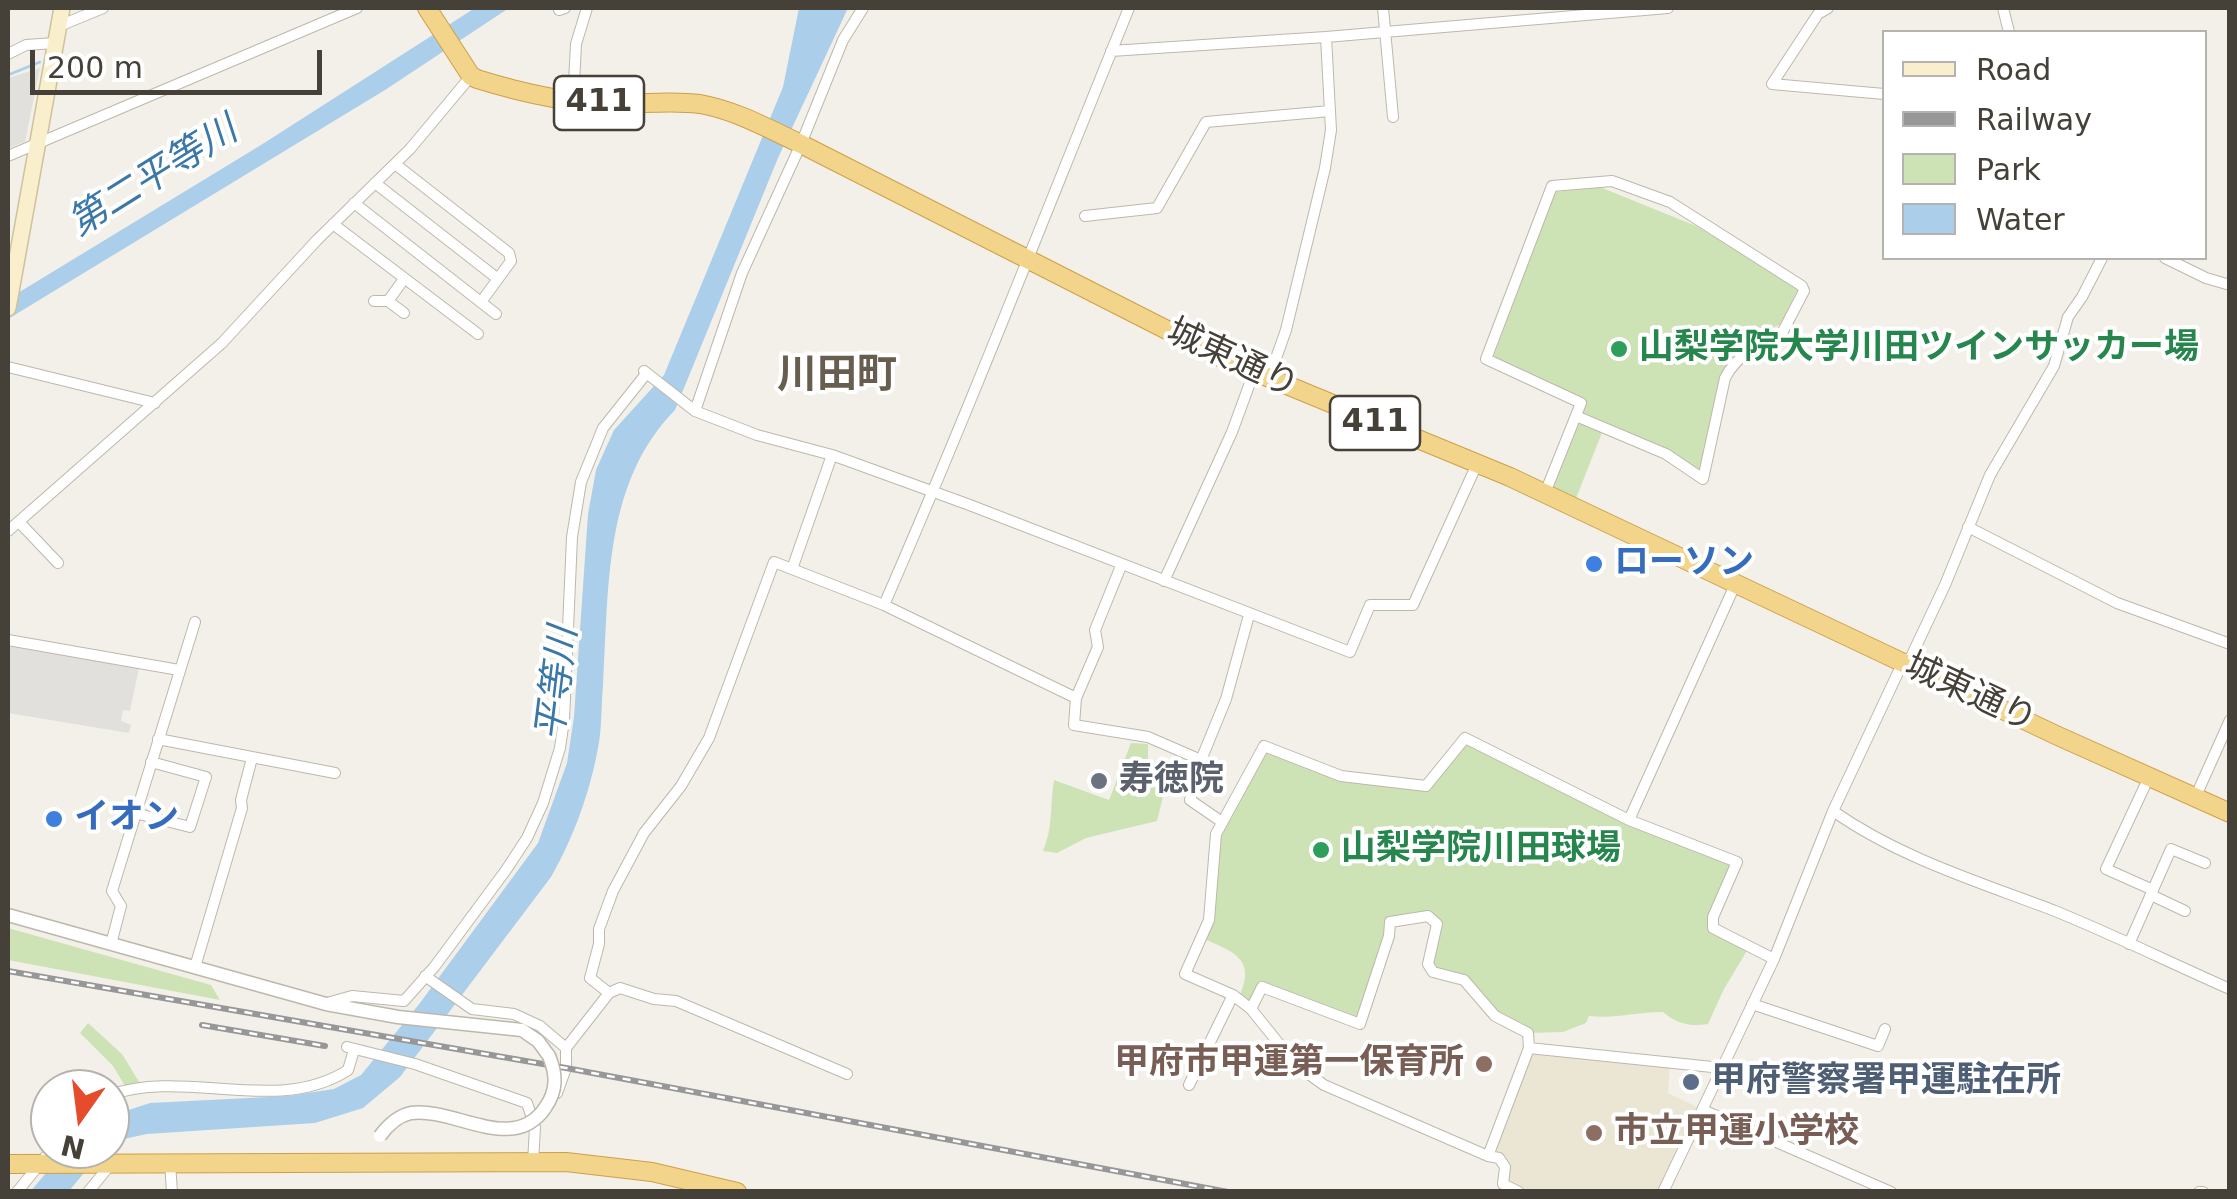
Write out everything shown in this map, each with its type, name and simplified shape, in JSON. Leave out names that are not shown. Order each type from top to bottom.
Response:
[{"type":"highway","points":[[427,8],[471,76]]},
{"type":"highway","name":"城東通り","points":[[471,76],[573,102],[672,101],[703,105],[758,125],[1261,375],[1545,493],[2230,813]]},
{"type":"highway","points":[[130,1164],[533,1163],[623,1167],[737,1192]]},
{"type":"main road","points":[[8,300],[62,8]]},
{"type":"street","points":[[59,26],[103,8]]},
{"type":"street","points":[[8,156],[357,8]]},
{"type":"street","points":[[573,102],[576,44],[587,8]]},
{"type":"street","points":[[695,410],[742,273],[843,40],[863,8]]},
{"type":"street","points":[[884,605],[1129,8]]},
{"type":"street","points":[[1383,8],[1393,117]]},
{"type":"street","points":[[1112,51],[1385,32],[1560,12],[1668,8]]},
{"type":"street","points":[[1828,8],[1818,14],[1772,84],[1882,94]]},
{"type":"street","points":[[1164,581],[1232,432],[1261,375],[1284,341],[1331,130],[1326,37]]},
{"type":"street","points":[[8,54],[26,46],[55,43]]},
{"type":"street","points":[[8,531],[222,344],[333,224],[395,164],[471,76]]},
{"type":"street","points":[[1085,216],[1157,208],[1206,122],[1330,111]]},
{"type":"street","points":[[395,164],[509,253],[511,261],[481,302]]},
{"type":"street","points":[[1545,493],[1581,402],[1486,358],[1552,186],[1612,181],[1670,202],[1802,286],[1804,291],[1781,334],[1758,344],[1732,363],[1725,378],[1703,479],[1654,448],[1576,416]]},
{"type":"street","points":[[375,183],[498,278]]},
{"type":"street","points":[[354,203],[496,314]]},
{"type":"street","points":[[333,224],[478,334]]},
{"type":"street","points":[[1663,1192],[1774,958],[1833,811],[1902,662],[1911,657],[1990,475],[2054,366],[2068,317],[2101,260]]},
{"type":"street","points":[[2169,260],[2230,285]]},
{"type":"street","points":[[388,301],[404,278]]},
{"type":"street","points":[[374,301],[388,301],[404,313]]},
{"type":"street","points":[[8,367],[155,403]]},
{"type":"street","points":[[326,1004],[352,996],[404,1001],[428,979],[527,838],[544,803],[560,748],[572,537],[581,482],[603,428],[646,374],[695,410],[757,435],[832,455],[1350,652],[1370,605],[1413,605],[1477,464]]},
{"type":"street","points":[[792,568],[832,455]]},
{"type":"street","points":[[20,523],[58,563]]},
{"type":"street","points":[[1968,527],[2117,603],[2230,644]]},
{"type":"street","points":[[609,993],[590,978],[599,929],[613,891],[644,833],[681,786],[709,738],[774,562],[884,605],[1076,698]]},
{"type":"street","points":[[1121,566],[1095,630],[1098,647],[1076,698],[1074,725],[1148,738],[1201,760]]},
{"type":"street","points":[[1629,820],[1735,585]]},
{"type":"street","points":[[1222,822],[1190,800],[1201,760],[1226,699],[1250,615]]},
{"type":"street","points":[[111,944],[121,906],[112,890],[194,622]]},
{"type":"street","points":[[8,640],[179,670]]},
{"type":"street","points":[[2195,798],[2230,720]]},
{"type":"street","points":[[1518,1192],[1504,1184],[1505,1167],[1499,1158],[1324,1085],[1296,1065],[1234,995],[1185,974],[1209,920],[1216,834],[1264,746],[1341,776],[1426,786],[1465,738],[1629,820],[1737,862],[1712,917],[1713,928],[1774,958]]},
{"type":"street","points":[[158,740],[334,773]]},
{"type":"street","points":[[195,967],[242,808],[252,758]]},
{"type":"street","points":[[135,813],[190,827],[206,777],[151,762]]},
{"type":"street","points":[[2149,777],[2106,869],[2184,911]]},
{"type":"street","points":[[1833,811],[1864,833],[1939,869],[2065,915],[2230,988]]},
{"type":"street","points":[[2129,944],[2171,850],[2205,863]]},
{"type":"street","points":[[8,915],[326,1004],[398,1017],[522,1030],[538,1041],[549,1056],[555,1086],[542,1113],[523,1126],[499,1130],[414,1113],[396,1118],[380,1136],[374,1164]]},
{"type":"street","points":[[1250,1009],[1262,987],[1360,1024],[1390,922],[1428,916],[1437,924],[1428,964],[1433,972],[1464,980],[1495,1016],[1528,1033],[1529,1048],[1488,1156]]},
{"type":"street","points":[[428,979],[472,1009],[514,1014],[540,1026],[566,1048]]},
{"type":"street","points":[[536,1126],[546,1114],[564,1074],[566,1048],[609,993],[620,988],[654,999],[676,1001],[847,1074]]},
{"type":"street","points":[[1188,1085],[1234,995]]},
{"type":"street","points":[[1752,1004],[1878,1046],[1885,1028]]},
{"type":"street","points":[[1529,1048],[1722,1068]]},
{"type":"street","points":[[130,1091],[153,1086],[264,1091],[312,1086],[348,1070],[355,1049],[414,1064],[527,1103],[536,1126],[533,1163]]},
{"type":"street","points":[[1703,1110],[1890,1192]]},
{"type":"street","points":[[170,1164],[172,1192]]},
{"type":"street","points":[[17,1192],[39,1169]]},
{"type":"street","points":[[88,1192],[105,1169]]},
{"type":"shaded area","points":[[40,68],[25,142],[8,148],[8,78]]},
{"type":"shaded area","points":[[8,646],[139,668],[130,711],[123,710],[121,721],[131,725],[129,733],[8,713]]},
{"type":"shaded area","name":"市立甲運小学校","points":[[1529,1048],[1670,1063],[1668,1093],[1703,1110],[1663,1191],[1519,1191],[1503,1184],[1505,1167],[1488,1156]]},
{"type":"green space","name":"山梨学院大学川田ツインサッカー場","points":[[1600,187],[1696,226],[1799,287],[1781,324],[1751,338],[1729,362],[1700,471],[1605,425],[1575,501],[1549,489],[1585,401],[1493,358],[1555,192]]},
{"type":"green space","points":[[1465,738],[1629,820],[1737,862],[1707,924],[1709,930],[1748,949],[1708,1024],[1684,1024],[1663,1012],[1653,1012],[1589,1016],[1586,1023],[1563,1032],[1528,1033],[1495,1016],[1464,980],[1433,972],[1428,964],[1437,924],[1428,916],[1390,922],[1360,1024],[1263,988],[1251,1009],[1239,997],[1245,973],[1239,958],[1202,938],[1216,834],[1264,746],[1314,767],[1426,786]]},
{"type":"green space","points":[[1131,743],[1148,744],[1148,761],[1171,765],[1157,821],[1086,838],[1057,853],[1043,851],[1054,780],[1109,800]]},
{"type":"green space","points":[[8,928],[211,985],[220,1000],[8,960]]},
{"type":"green space","points":[[88,1023],[122,1054],[141,1085],[130,1086],[130,1069],[115,1069],[80,1033]]},
{"type":"water","points":[[475,8],[509,8],[385,90],[8,319],[8,299],[261,145]]},
{"type":"water","points":[[799,8],[848,8],[778,158],[675,410],[651,439],[622,504],[609,576],[598,748],[580,815],[551,877],[400,1077],[363,1108],[315,1123],[130,1138],[130,1110],[150,1103],[288,1096],[334,1089],[361,1075],[420,1003],[538,843],[567,763],[574,717],[588,514],[596,470],[614,430],[664,375],[783,87]]},
{"type":"water","points":[[49,1169],[87,1169],[69,1191],[30,1192]]},
{"type":"waterway","points":[[8,75],[40,62]]},
{"type":"railway","points":[[8,971],[566,1068],[1228,1192]]},
{"type":"railway","points":[[202,1025],[325,1046]]},
{"type":"place","name":"山梨学院大学川田ツインサッカー場","points":[[1619,349]]},
{"type":"place","name":"ローソン","points":[[1594,564]]},
{"type":"place","name":"寿徳院","points":[[1099,781]]},
{"type":"place","name":"イオン","points":[[54,819]]},
{"type":"place","name":"山梨学院川田球場","points":[[1321,850]]},
{"type":"place","name":"甲府市甲運第一保育所","points":[[1484,1064]]},
{"type":"place","name":"甲府警察署甲運駐在所","points":[[1691,1082]]},
{"type":"place","name":"市立甲運小学校","points":[[1594,1133]]},
{"type":"district","name":"川田町","points":[[837,377]]},
{"type":"water label","name":"第二平等川","points":[[154,178]]},
{"type":"water label","name":"平等川","points":[[559,684]]}]
